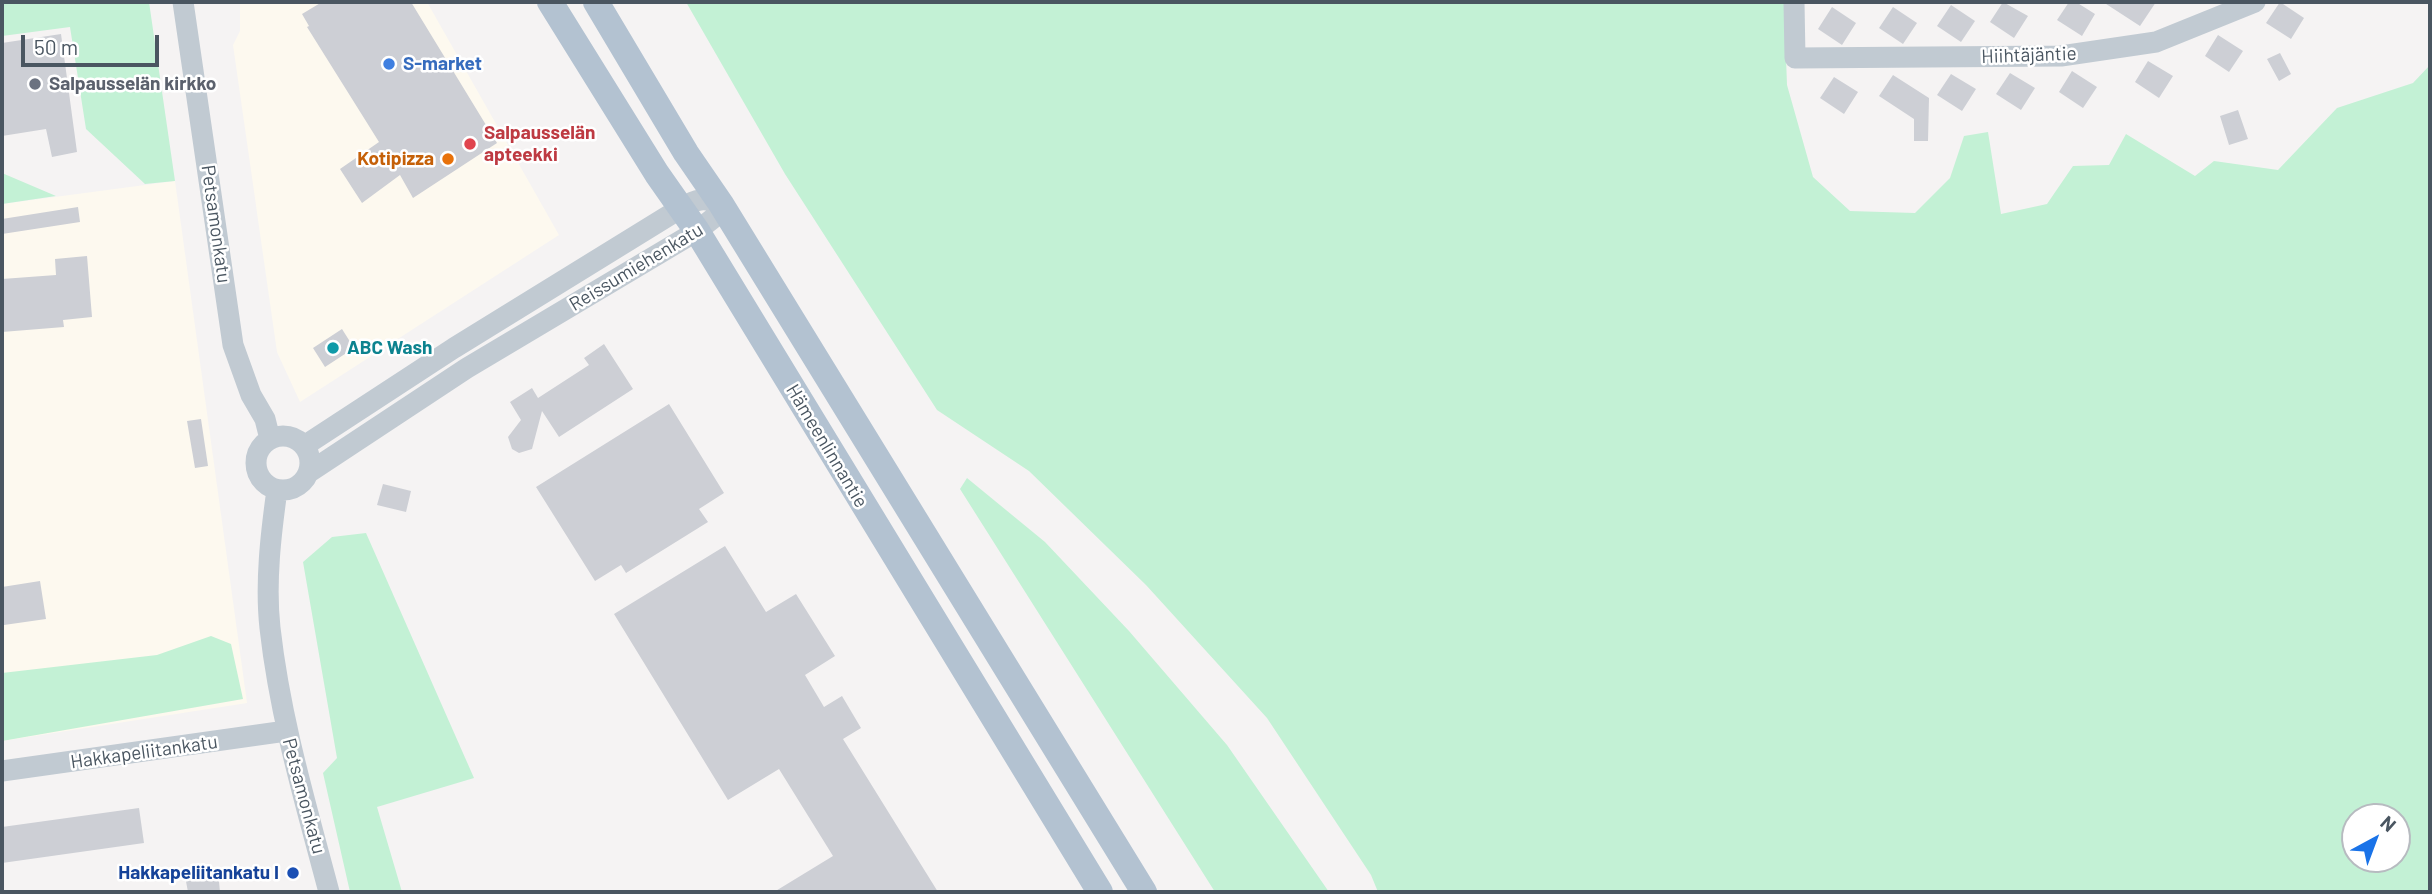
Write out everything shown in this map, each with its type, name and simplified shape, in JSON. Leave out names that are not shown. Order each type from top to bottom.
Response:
[{"type":"main road","name":"Hämeenlinnantie","points":[[550,2],[697,231],[1100,892]]},
{"type":"main road","name":"Hämeenlinnantie","points":[[596,2],[686,153],[721,204],[1144,892]]},
{"type":"street","name":"Petsamonkatu","points":[[183,2],[233,345],[251,395],[265,419],[270,439]]},
{"type":"street","name":"Hiihtäjäntie","points":[[1794,2],[1795,58],[2061,56],[2156,42],[2255,2]]},
{"type":"street","name":"Reissumiehenkatu","points":[[304,446],[454,348],[681,208],[707,198],[721,204],[716,216],[697,231],[467,368],[308,473]]},
{"type":"street","points":[[288,436],[304,446],[310,459],[308,473],[296,487],[277,490],[268,486],[257,472],[257,453],[270,439],[288,436]]},
{"type":"street","name":"Petsamonkatu","points":[[277,490],[272,535],[269,625],[286,731],[329,892]]},
{"type":"street","name":"Hakkapeliitankatu","points":[[2,771],[286,731]]},
{"type":"shaded area","points":[[240,2],[427,2],[559,235],[300,402],[277,352],[233,45],[240,31]]},
{"type":"shaded area","points":[[175,181],[247,703],[2,741],[2,204]]},
{"type":"green space","points":[[2,2],[149,2],[175,181],[145,184],[86,129],[70,27],[2,36]]},
{"type":"green space","points":[[686,2],[1784,2],[1787,85],[1813,177],[1850,211],[1915,213],[1950,178],[1964,136],[1988,132],[2001,214],[2047,204],[2073,166],[2109,165],[2126,134],[2195,176],[2214,161],[2278,170],[2337,108],[2413,83],[2430,65],[2430,892],[1378,892],[1371,875],[1267,718],[1146,585],[1029,471],[937,410],[785,174]]},
{"type":"green space","points":[[2,173],[56,196],[2,204]]},
{"type":"green space","points":[[967,478],[1045,542],[1129,631],[1227,745],[1329,892],[1215,892],[960,489]]},
{"type":"green space","points":[[366,533],[474,778],[377,807],[402,892],[350,892],[323,773],[337,758],[303,562],[332,537]]},
{"type":"green space","points":[[211,636],[231,644],[243,699],[2,741],[2,673],[157,655]]},
{"type":"building","points":[[322,2],[411,2],[497,143],[413,198],[400,175],[362,203],[340,169],[379,142],[307,27],[309,26],[302,14]]},
{"type":"building","points":[[2003,2],[2028,16],[2014,38],[1990,22]]},
{"type":"building","points":[[2069,2],[2076,2],[2095,14],[2082,36],[2057,20]]},
{"type":"building","points":[[2103,2],[2156,2],[2140,26]]},
{"type":"building","points":[[2280,2],[2304,18],[2291,39],[2266,23]]},
{"type":"building","points":[[1951,5],[1975,21],[1961,42],[1937,26]]},
{"type":"building","points":[[1832,7],[1856,23],[1842,45],[1818,29]]},
{"type":"building","points":[[1893,7],[1917,23],[1903,44],[1879,28]]},
{"type":"building","name":"Salpausselän kirkko","points":[[61,34],[77,152],[52,157],[46,129],[2,136],[2,43]]},
{"type":"building","points":[[2218,35],[2243,51],[2229,72],[2205,56]]},
{"type":"building","points":[[2280,53],[2291,74],[2279,81],[2267,59]]},
{"type":"building","points":[[2148,61],[2173,76],[2159,98],[2135,82]]},
{"type":"building","points":[[2072,71],[2097,87],[2083,108],[2059,92]]},
{"type":"building","points":[[2010,73],[2035,88],[2021,110],[1996,94]]},
{"type":"building","points":[[1951,74],[1976,89],[1962,111],[1937,95]]},
{"type":"building","points":[[1893,75],[1929,98],[1928,141],[1914,141],[1914,119],[1879,96]]},
{"type":"building","points":[[1834,77],[1858,92],[1844,114],[1820,98]]},
{"type":"building","points":[[2238,110],[2248,139],[2229,145],[2220,116]]},
{"type":"building","points":[[78,207],[80,222],[2,234],[2,219]]},
{"type":"building","points":[[87,256],[92,317],[63,320],[64,327],[2,332],[2,279],[56,275],[55,259]]},
{"type":"building","name":"ABC Wash","points":[[342,329],[354,348],[325,367],[313,348]]},
{"type":"building","points":[[604,344],[633,389],[559,437],[542,411],[532,449],[519,453],[512,449],[508,437],[521,420],[510,402],[532,388],[538,398],[589,365],[584,358]]},
{"type":"building","points":[[669,404],[724,493],[699,509],[708,522],[626,573],[621,565],[595,581],[536,487]]},
{"type":"building","points":[[201,419],[208,466],[195,468],[187,421]]},
{"type":"building","points":[[383,484],[411,491],[406,512],[377,505]]},
{"type":"building","points":[[725,546],[766,612],[796,594],[835,656],[805,675],[824,707],[842,696],[861,728],[843,739],[938,892],[774,892],[833,856],[779,769],[728,800],[614,614]]},
{"type":"building","points":[[40,581],[46,619],[4,625],[2,587]]},
{"type":"building","points":[[139,808],[144,843],[2,863],[2,827]]},
{"type":"building","points":[[218,872],[220,892],[188,892],[185,876]]},
{"type":"place","name":"S-market","points":[[389,64]]},
{"type":"place","name":"Salpausselän kirkko","points":[[35,84]]},
{"type":"place","name":"Salpausselän apteekki","points":[[470,144]]},
{"type":"place","name":"Kotipizza","points":[[448,159]]},
{"type":"place","name":"ABC Wash","points":[[333,348]]},
{"type":"place","name":"Hakkapeliitankatu I","points":[[293,873]]}]
